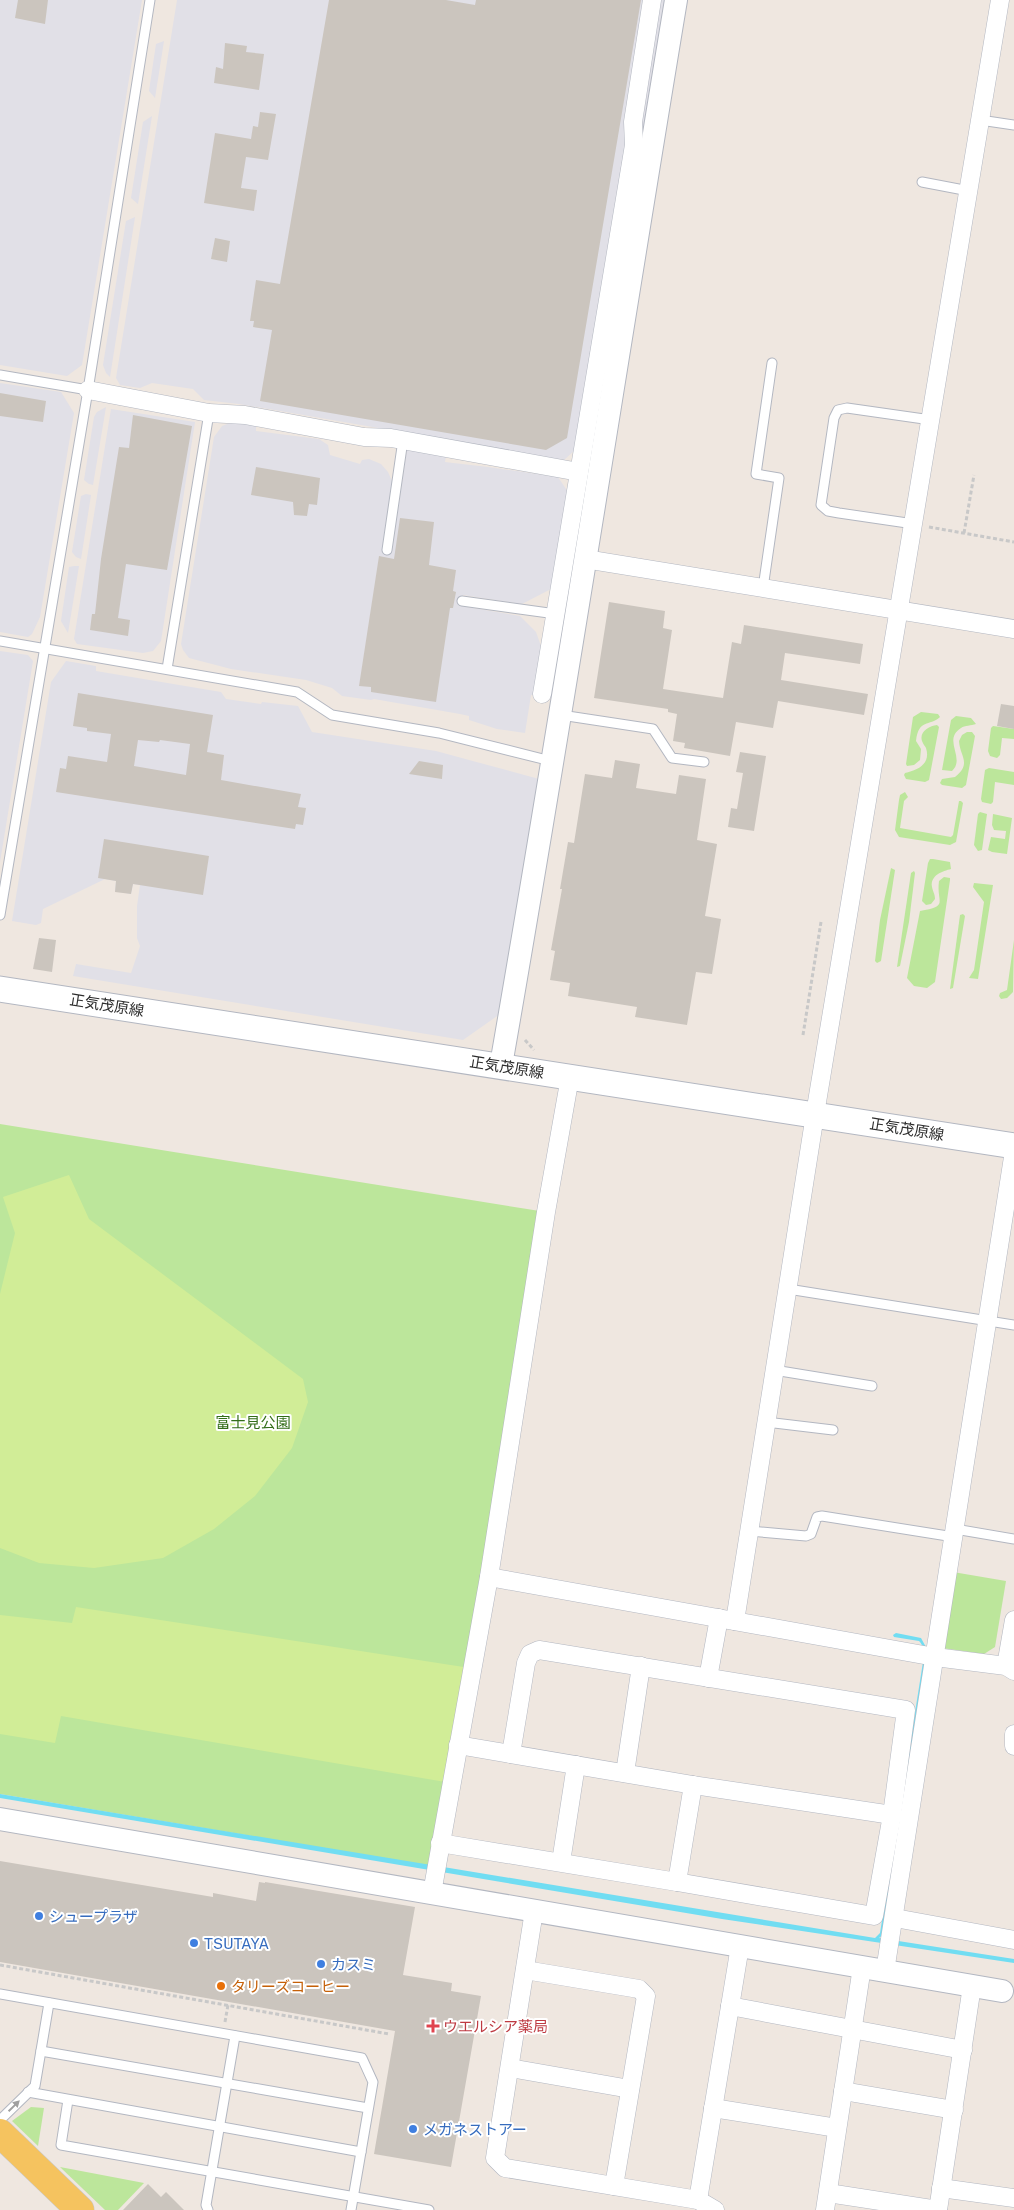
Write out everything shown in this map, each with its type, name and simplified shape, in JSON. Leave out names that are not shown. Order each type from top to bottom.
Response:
[{"type":"main road","name":"正気茂原線","points":[[0,989],[501,1065],[1014,1146]]},
{"type":"main road","points":[[0,2133],[80,2210]]},
{"type":"street","points":[[542,694],[634,145],[633,122],[652,0]]},
{"type":"street","points":[[501,1065],[561,715],[676,0]]},
{"type":"street","points":[[708,1678],[727,1620],[749,1531],[815,1114],[1000,0]]},
{"type":"street","points":[[88,390],[209,413],[245,415],[364,437],[403,440],[579,472]]},
{"type":"street","points":[[585,559],[1014,629]]},
{"type":"street","points":[[432,1893],[489,1577],[546,1212],[570,1077]]},
{"type":"street","points":[[885,1971],[895,1918],[1014,1150]]},
{"type":"street","points":[[489,1577],[935,1657],[1010,1668],[1014,1620]]},
{"type":"street","points":[[440,1843],[874,1916],[892,1814],[906,1710],[539,1650],[530,1654],[526,1662],[511,1754]]},
{"type":"street","points":[[625,1773],[641,1666]]},
{"type":"street","points":[[1014,1734],[1014,1746]]},
{"type":"street","points":[[458,1745],[693,1785],[892,1814]]},
{"type":"street","points":[[561,1862],[576,1765]]},
{"type":"street","points":[[677,1882],[693,1785]]},
{"type":"street","points":[[0,1819],[1008,1993]]},
{"type":"street","points":[[534,1911],[495,2158],[505,2168],[698,2200],[715,2210]]},
{"type":"street","points":[[895,1918],[1014,1940]]},
{"type":"street","points":[[698,2200],[740,1946]]},
{"type":"street","points":[[862,1967],[826,2201],[938,2210],[972,1986]]},
{"type":"street","points":[[525,1970],[639,1989],[646,1996],[614,2186]]},
{"type":"street","points":[[730,2006],[963,2050]]},
{"type":"street","points":[[510,2068],[630,2089]]},
{"type":"street","points":[[843,2091],[954,2110]]},
{"type":"street","points":[[713,2108],[837,2128]]},
{"type":"street","points":[[942,2188],[1014,2198]]},
{"type":"lane","points":[[0,915],[88,390],[150,0]]},
{"type":"lane","points":[[980,120],[1014,125]]},
{"type":"lane","points":[[922,182],[968,191]]},
{"type":"lane","points":[[763,588],[779,478],[756,474],[772,363]]},
{"type":"lane","points":[[0,374],[88,390]]},
{"type":"lane","points":[[914,524],[839,514],[828,511],[821,505],[834,418],[838,410],[847,408],[931,420]]},
{"type":"lane","points":[[167,669],[209,413]]},
{"type":"lane","points":[[386,550],[403,440]]},
{"type":"lane","points":[[462,601],[556,614]]},
{"type":"lane","points":[[0,641],[297,692],[332,715],[439,733],[553,761]]},
{"type":"lane","points":[[561,715],[653,729],[672,758],[704,762]]},
{"type":"lane","points":[[788,1289],[1014,1324]]},
{"type":"lane","points":[[774,1370],[872,1386]]},
{"type":"lane","points":[[766,1422],[833,1430]]},
{"type":"lane","points":[[749,1531],[806,1536],[811,1534],[817,1517],[822,1516],[954,1533],[1014,1538]]},
{"type":"lane","points":[[0,1994],[362,2058],[373,2082],[351,2210]]},
{"type":"lane","points":[[0,2120],[35,2086],[49,2003]]},
{"type":"lane","points":[[208,2210],[206,2205],[235,2036]]},
{"type":"lane","points":[[41,2050],[368,2108]]},
{"type":"lane","points":[[28,2092],[361,2152]]},
{"type":"lane","points":[[68,2100],[61,2145],[429,2210]]},
{"type":"path","points":[[964,533],[974,475]]},
{"type":"path","points":[[914,524],[1014,542]]},
{"type":"path","points":[[803,1035],[821,922]]},
{"type":"path","points":[[0,1965],[388,2034]]},
{"type":"shaded area","points":[[0,0],[142,0],[82,365],[67,376],[0,365]]},
{"type":"shaded area","points":[[177,0],[648,0],[614,226],[609,235],[611,237],[589,369],[585,382],[574,451],[564,460],[239,404],[204,400],[193,389],[152,383],[140,388],[120,385],[116,378]]},
{"type":"shaded area","points":[[660,0],[668,0],[553,698],[531,695],[525,733],[497,729],[469,720],[469,716],[374,699],[342,696],[332,688],[306,680],[231,669],[189,658],[181,644],[214,437],[222,426],[235,421],[256,425],[256,431],[319,439],[328,445],[330,455],[360,464],[362,460],[369,459],[381,464],[388,472],[392,481],[382,550],[392,551],[407,449],[446,456],[445,462],[558,477],[568,492],[551,589],[522,604],[463,595],[461,606],[520,616],[536,632],[542,649],[638,135]]},
{"type":"shaded area","points":[[164,41],[155,98],[149,91],[156,44]]},
{"type":"shaded area","points":[[152,116],[138,204],[131,198],[143,122]]},
{"type":"shaded area","points":[[135,217],[110,377],[103,365],[126,221]]},
{"type":"shaded area","points":[[0,383],[61,392],[74,413],[40,617],[32,634],[28,637],[0,632]]},
{"type":"shaded area","points":[[106,407],[93,485],[84,480],[94,417],[97,412]]},
{"type":"shaded area","points":[[111,409],[195,422],[161,641],[153,651],[143,653],[77,644],[74,639]]},
{"type":"shaded area","points":[[91,495],[81,559],[72,552],[81,496]]},
{"type":"shaded area","points":[[79,566],[68,633],[61,621],[69,567]]},
{"type":"shaded area","points":[[0,651],[28,655],[33,661],[0,862]]},
{"type":"shaded area","points":[[66,661],[96,666],[96,671],[221,692],[226,699],[261,704],[262,702],[298,706],[312,732],[436,751],[539,779],[500,1014],[463,1040],[73,976],[76,964],[131,973],[140,946],[137,938],[137,906],[140,885],[133,884],[131,894],[115,891],[116,881],[105,879],[43,909],[41,923],[36,925],[12,921],[51,682]]},
{"type":"green space","points":[[921,712],[938,714],[940,717],[919,729],[916,741],[921,749],[920,760],[914,765],[907,766],[913,717]]},
{"type":"green space","points":[[956,716],[971,718],[976,724],[963,727],[956,733],[953,743],[957,760],[956,766],[952,771],[942,770],[951,720]]},
{"type":"green space","points":[[937,725],[939,727],[929,780],[925,782],[906,779],[905,773],[919,768],[927,758],[926,748],[921,738],[923,732]]},
{"type":"green space","points":[[993,726],[1014,729],[1014,739],[1002,738],[1000,755],[997,758],[990,756],[988,751],[991,728]]},
{"type":"green space","points":[[972,732],[975,736],[966,785],[962,788],[942,785],[940,783],[942,779],[955,777],[963,768],[964,760],[959,741],[962,735]]},
{"type":"green space","points":[[989,768],[1014,772],[1014,785],[995,782],[993,802],[991,804],[982,802],[981,799],[985,770]]},
{"type":"green space","points":[[905,792],[908,797],[904,801],[900,828],[951,837],[953,835],[959,801],[961,801],[963,803],[956,842],[950,845],[899,837],[895,830],[900,795]]},
{"type":"green space","points":[[980,812],[987,814],[982,850],[978,851],[974,845],[978,814]]},
{"type":"green space","points":[[993,814],[1012,818],[1007,854],[988,850],[991,837],[1005,839],[1006,831],[994,830],[992,825]]},
{"type":"green space","points":[[930,859],[950,862],[951,869],[938,874],[933,879],[932,887],[935,899],[931,904],[926,905],[922,901],[928,863]]},
{"type":"green space","points":[[891,868],[895,870],[881,961],[877,963],[875,961],[880,920]]},
{"type":"green space","points":[[914,871],[909,922],[900,966],[897,967],[911,873]]},
{"type":"green space","points":[[944,877],[950,878],[950,880],[935,982],[927,988],[914,986],[907,978],[920,911],[938,905],[940,902],[939,881]]},
{"type":"green space","points":[[974,883],[993,885],[978,979],[969,978],[974,970],[984,902],[973,887]]},
{"type":"green space","points":[[963,914],[965,916],[953,988],[950,989],[960,915]]},
{"type":"green space","points":[[1014,940],[1013,992],[1007,998],[1001,999],[1000,993],[1007,990]]},
{"type":"green space","name":"富士見公園","points":[[0,1124],[546,1212],[437,1867],[0,1794]]},
{"type":"green space","points":[[69,1175],[89,1219],[303,1379],[308,1402],[292,1448],[255,1496],[214,1529],[163,1558],[94,1568],[39,1563],[0,1548],[0,1294],[15,1233],[3,1197]]},
{"type":"green space","points":[[953,1572],[1006,1581],[995,1647],[984,1654],[942,1648]]},
{"type":"green space","points":[[76,1607],[470,1668],[451,1783],[61,1716],[55,1743],[0,1734],[0,1615],[72,1623]]},
{"type":"green space","points":[[31,2107],[44,2108],[38,2146],[12,2121]]},
{"type":"green space","points":[[60,2167],[144,2183],[118,2210],[105,2210]]},
{"type":"water","points":[[896,1633],[921,1638],[927,1649],[883,1935],[879,1938],[1014,1959],[1014,1963],[722,1919],[0,1798],[0,1794],[875,1938],[880,1933],[923,1662],[921,1643],[919,1641],[894,1637],[893,1635]]},
{"type":"building","points":[[18,0],[48,0],[45,24],[15,18]]},
{"type":"building","points":[[329,0],[446,0],[475,5],[476,0],[641,0],[567,438],[546,450],[260,401],[272,330],[253,327],[254,321],[250,321],[256,280],[280,284]]},
{"type":"building","points":[[225,43],[247,46],[246,52],[264,54],[259,90],[214,83],[216,67],[223,69]]},
{"type":"building","points":[[260,112],[276,114],[268,160],[246,157],[241,188],[257,190],[254,211],[204,203],[215,133],[251,139],[253,126],[258,127]]},
{"type":"building","points":[[215,238],[230,241],[227,262],[211,259]]},
{"type":"building","points":[[0,393],[46,401],[43,422],[0,416]]},
{"type":"building","points":[[133,415],[192,426],[167,570],[126,564],[118,618],[130,620],[128,636],[90,630],[92,614],[95,614],[101,559],[119,447],[129,448]]},
{"type":"building","points":[[256,467],[320,478],[317,505],[309,504],[307,516],[294,515],[293,502],[251,495]]},
{"type":"building","points":[[400,518],[434,522],[429,565],[456,570],[453,591],[456,592],[453,608],[450,608],[436,702],[371,692],[371,687],[359,686],[379,556],[394,559]]},
{"type":"building","points":[[609,602],[665,611],[663,628],[672,630],[663,689],[723,698],[732,642],[741,644],[744,625],[863,644],[860,664],[785,653],[781,680],[868,694],[864,715],[778,701],[773,728],[736,722],[730,756],[684,748],[685,743],[673,741],[677,714],[668,712],[668,709],[594,698]]},
{"type":"building","points":[[78,693],[213,715],[207,752],[224,755],[221,780],[301,794],[298,807],[306,808],[303,825],[296,824],[295,829],[56,792],[60,768],[66,769],[68,756],[107,762],[111,734],[87,731],[87,728],[73,726]],"holes":[[[138,740],[159,742],[160,740],[190,744],[186,775],[134,766]]]},
{"type":"building","points":[[1001,704],[1014,706],[1014,729],[997,726]]},
{"type":"building","points":[[740,752],[766,756],[754,831],[728,827],[731,808],[737,809],[743,773],[736,772]]},
{"type":"building","points":[[615,760],[640,764],[636,788],[676,794],[679,775],[706,779],[697,840],[717,844],[705,916],[721,919],[712,974],[696,972],[687,1025],[635,1017],[637,1007],[568,996],[570,983],[550,980],[555,951],[551,950],[562,889],[560,889],[568,842],[574,843],[585,774],[612,778]]},
{"type":"building","points":[[419,761],[443,765],[442,779],[409,774]]},
{"type":"building","points":[[104,839],[209,856],[203,895],[133,884],[131,894],[115,892],[116,881],[98,878]]},
{"type":"building","points":[[39,938],[56,940],[52,972],[33,969]]},
{"type":"building","points":[[0,1861],[213,1897],[213,1893],[256,1901],[259,1882],[265,1882],[415,1907],[403,1975],[452,1983],[451,1991],[481,1996],[451,2167],[374,2154],[395,2031],[0,1962]]},
{"type":"building","points":[[148,2184],[161,2197],[166,2192],[184,2210],[123,2210]]},
{"type":"place","name":"シュープラザ","points":[[39,1916]]},
{"type":"place","name":"TSUTAYA","points":[[194,1943]]},
{"type":"place","name":"カスミ","points":[[321,1964]]},
{"type":"place","name":"タリーズコーヒー","points":[[221,1986]]},
{"type":"place","name":"ウエルシア薬局","points":[[433,2026]]},
{"type":"place","name":"メガネストアー","points":[[413,2129]]}]
